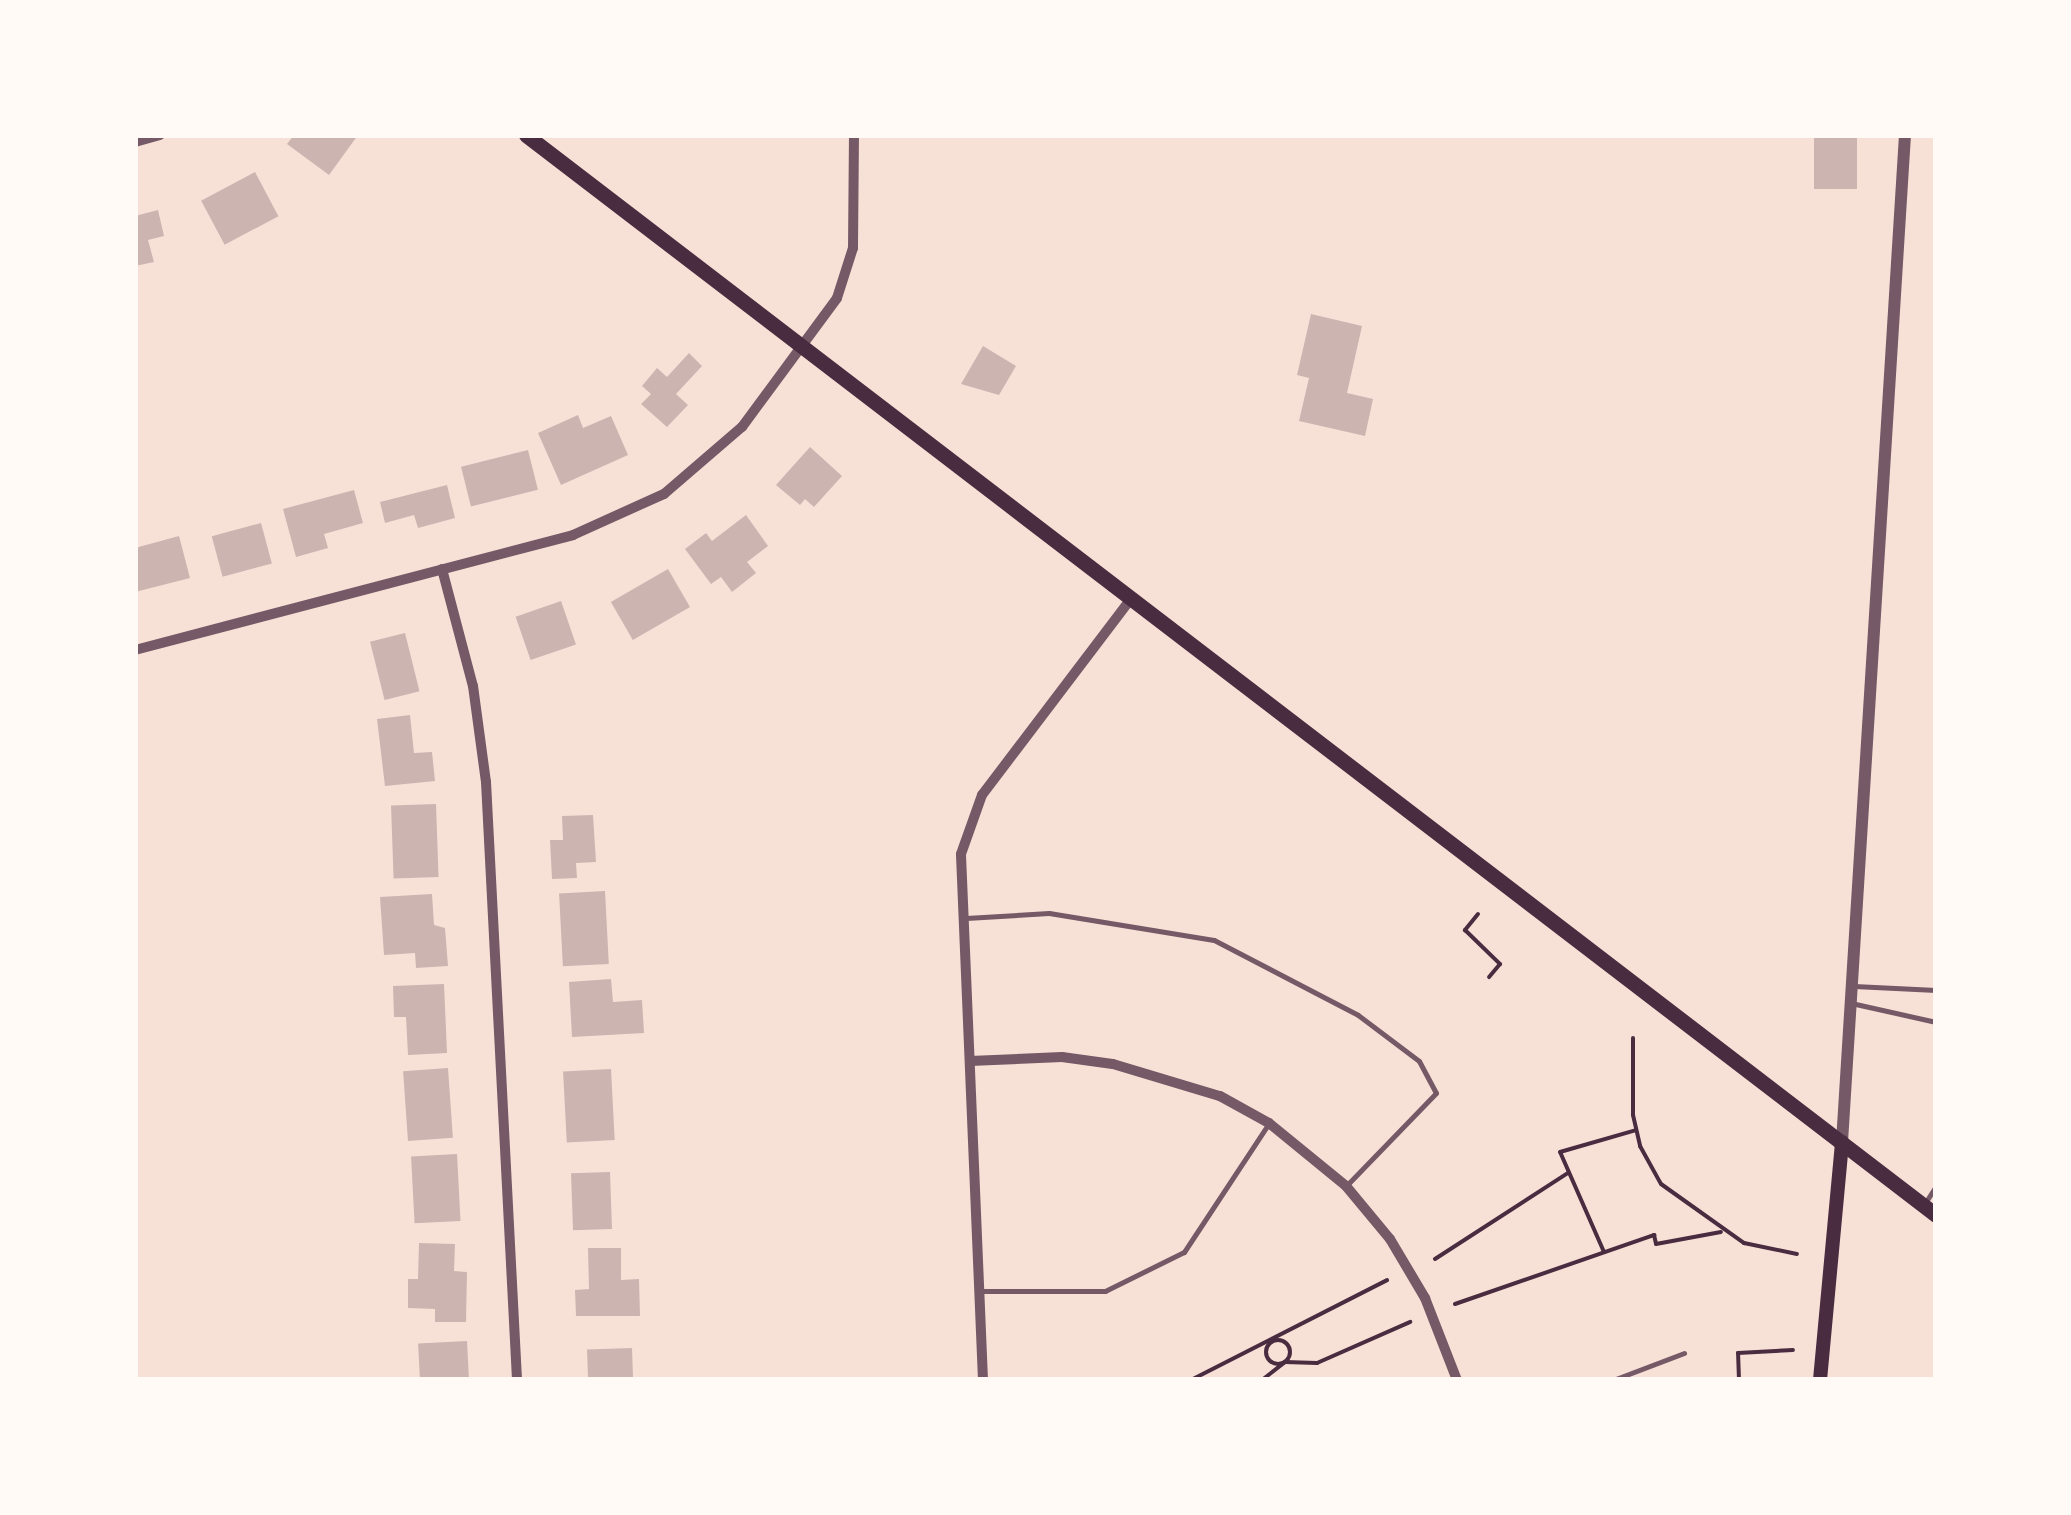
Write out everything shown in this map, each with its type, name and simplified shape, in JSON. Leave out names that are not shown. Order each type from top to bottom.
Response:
[{"type":"main road","points":[[526,135],[1930,1210]]},
{"type":"main road","points":[[1820,1380],[1842,1142]]},
{"type":"street","points":[[135,142],[160,135]]},
{"type":"street","points":[[135,650],[573,535],[664,494],[742,427],[804,349],[848,272],[854,135]]},
{"type":"street","points":[[1842,1142],[1905,135]]},
{"type":"street","points":[[442,570],[473,686],[486,782],[517,1380]]},
{"type":"street","points":[[983,1380],[961,854],[982,795],[1131,599]]},
{"type":"street","points":[[970,1062],[1062,1057],[1113,1064],[1220,1096],[1269,1124],[1346,1186],[1425,1298],[1458,1380]]},
{"type":"lane","points":[[963,918],[1049,914],[1214,940],[1358,1015],[1419,1061],[1436,1093],[1346,1186]]},
{"type":"lane","points":[[1851,986],[1936,990]]},
{"type":"lane","points":[[1850,1003],[1936,1022]]},
{"type":"lane","points":[[978,1291],[1105,1290],[1184,1252],[1269,1124]]},
{"type":"lane","points":[[1930,1210],[1936,1186]]},
{"type":"lane","points":[[1613,1380],[1684,1353]]},
{"type":"path","points":[[1478,914],[1465,930],[1500,964],[1489,977]]},
{"type":"path","points":[[1633,1038],[1629,1079],[1636,1130],[1661,1184],[1722,1231],[1797,1254]]},
{"type":"path","points":[[1604,1252],[1560,1152],[1636,1130]]},
{"type":"path","points":[[1435,1258],[1568,1173]]},
{"type":"path","points":[[1455,1304],[1654,1235],[1656,1244],[1722,1231]]},
{"type":"path","points":[[1191,1380],[1387,1280]]},
{"type":"path","points":[[1271,1362],[1317,1363],[1410,1322]]},
{"type":"path","points":[[1290,1329],[1290,1356]]},
{"type":"path","points":[[1271,1339],[1288,1345]]},
{"type":"path","points":[[1267,1356],[1271,1339]]},
{"type":"path","points":[[1251,1349],[1267,1356],[1271,1362],[1268,1373]]},
{"type":"path","points":[[1739,1380],[1738,1353],[1792,1350]]},
{"type":"path","points":[[1290,1356],[1300,1361]]},
{"type":"path","points":[[1262,1380],[1290,1356]]},
{"type":"building","points":[[294,135],[358,135],[329,175],[287,144]]},
{"type":"building","points":[[1814,135],[1857,135],[1857,189],[1814,189]]},
{"type":"building","points":[[255,172],[278,216],[225,245],[201,201]]},
{"type":"building","points":[[158,210],[164,236],[148,240],[154,262],[135,266],[135,216]]},
{"type":"building","points":[[1311,314],[1362,326],[1347,393],[1373,399],[1365,436],[1299,421],[1309,378],[1297,375]]},
{"type":"building","points":[[983,346],[1016,366],[999,395],[961,384]]},
{"type":"building","points":[[689,353],[702,366],[676,394],[688,405],[667,427],[641,404],[651,394],[642,386],[657,368],[667,377]]},
{"type":"building","points":[[578,415],[583,428],[611,416],[628,455],[561,485],[538,433]]},
{"type":"building","points":[[810,447],[842,476],[814,507],[805,499],[800,505],[776,485]]},
{"type":"building","points":[[528,450],[538,490],[471,506],[461,467]]},
{"type":"building","points":[[447,485],[455,518],[418,528],[414,515],[385,523],[380,502]]},
{"type":"building","points":[[354,490],[363,523],[324,534],[328,548],[296,557],[283,509]]},
{"type":"building","points":[[746,515],[768,546],[747,562],[756,573],[732,592],[721,577],[711,584],[685,549],[706,533],[712,541]]},
{"type":"building","points":[[261,523],[272,564],[223,577],[212,536]]},
{"type":"building","points":[[179,536],[190,578],[135,592],[135,548]]},
{"type":"building","points":[[668,569],[690,607],[633,640],[611,602]]},
{"type":"building","points":[[561,601],[576,644],[531,660],[516,617]]},
{"type":"building","points":[[405,633],[420,691],[385,700],[370,642]]},
{"type":"building","points":[[410,715],[414,753],[432,752],[435,781],[385,786],[377,719]]},
{"type":"building","points":[[436,804],[439,877],[394,879],[391,806]]},
{"type":"building","points":[[593,815],[596,862],[576,863],[577,878],[552,879],[550,840],[563,840],[562,816]]},
{"type":"building","points":[[605,891],[609,964],[563,966],[559,893]]},
{"type":"building","points":[[432,894],[434,925],[445,928],[448,966],[416,968],[415,953],[384,955],[380,897]]},
{"type":"building","points":[[611,979],[613,1002],[642,1000],[644,1033],[572,1037],[569,982]]},
{"type":"building","points":[[444,984],[447,1053],[408,1055],[406,1017],[394,1017],[393,986]]},
{"type":"building","points":[[448,1068],[453,1138],[408,1141],[403,1071]]},
{"type":"building","points":[[611,1069],[615,1140],[567,1142],[563,1072]]},
{"type":"building","points":[[457,1154],[461,1221],[415,1223],[411,1156]]},
{"type":"building","points":[[610,1172],[612,1229],[573,1230],[571,1173]]},
{"type":"building","points":[[419,1243],[455,1244],[454,1271],[467,1272],[466,1322],[435,1322],[435,1309],[408,1308],[408,1279],[418,1279]]},
{"type":"building","points":[[588,1248],[621,1248],[621,1280],[639,1279],[640,1316],[576,1316],[575,1290],[589,1289]]},
{"type":"building","points":[[467,1341],[469,1377],[420,1380],[418,1344]]},
{"type":"building","points":[[632,1348],[633,1380],[588,1380],[587,1350]]}]
